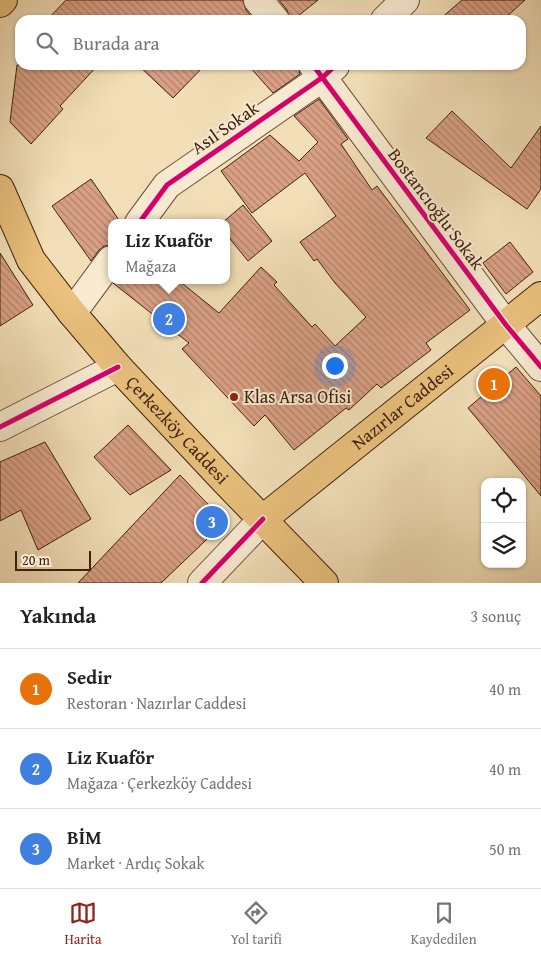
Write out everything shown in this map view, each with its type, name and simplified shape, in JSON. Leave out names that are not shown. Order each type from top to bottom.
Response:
[{"type":"main road","points":[[0,3],[3,0]]},
{"type":"main road","name":"Çerkezköy Caddesi","points":[[0,190],[31,260],[72,313],[118,367],[324,583]]},
{"type":"main road","name":"Nazırlar Caddesi","points":[[264,519],[541,296]]},
{"type":"street","points":[[258,0],[271,15]]},
{"type":"street","points":[[390,15],[405,0]]},
{"type":"street","name":"Asıl Sokak","points":[[142,219],[167,185],[323,70]]},
{"type":"street","name":"Bostancıoğlu Sokak","points":[[325,70],[398,182],[506,326],[541,368]]},
{"type":"street","points":[[72,313],[108,265]]},
{"type":"street","points":[[0,427],[118,367]]},
{"type":"street","points":[[202,583],[264,519]]},
{"type":"building","points":[[66,0],[243,0],[246,10],[250,15],[52,15]]},
{"type":"building","points":[[279,0],[318,0],[299,15],[288,15]]},
{"type":"building","points":[[462,0],[525,0],[508,15],[445,15]]},
{"type":"building","points":[[16,70],[93,70],[60,106],[63,109],[31,144],[10,122]]},
{"type":"building","points":[[143,70],[200,70],[173,98]]},
{"type":"building","points":[[252,70],[299,70],[300,74],[273,93]]},
{"type":"building","points":[[319,99],[348,139],[341,144],[372,190],[377,186],[470,310],[426,343],[431,350],[381,388],[377,384],[349,410],[346,408],[294,450],[265,415],[254,426],[182,349],[189,343],[114,284],[183,284],[219,313],[261,267],[277,282],[274,285],[312,327],[315,324],[335,346],[366,317],[335,283],[317,259],[314,261],[300,242],[336,216],[305,173],[252,213],[221,171],[270,135],[299,161],[318,142],[294,116]]},
{"type":"building","points":[[452,111],[511,168],[541,126],[541,189],[527,209],[426,138]]},
{"type":"building","points":[[91,179],[118,219],[108,219],[108,246],[99,250],[91,261],[52,206]]},
{"type":"building","points":[[243,205],[272,241],[248,261],[230,239],[230,219],[227,219]]},
{"type":"building","points":[[510,242],[533,272],[506,294],[483,263]]},
{"type":"building","points":[[0,253],[33,305],[0,326]]},
{"type":"building","points":[[516,367],[541,396],[541,496],[468,408]]},
{"type":"building","points":[[128,425],[171,470],[130,495],[94,457]]},
{"type":"building","points":[[45,442],[91,519],[38,550],[21,510],[0,521],[0,462]]},
{"type":"building","points":[[180,475],[225,522],[161,583],[78,583]]},
{"type":"cycle path","points":[[317,70],[506,325],[541,367]]},
{"type":"cycle path","points":[[142,219],[167,185],[331,70]]},
{"type":"cycle path","points":[[0,427],[118,367]]},
{"type":"cycle path","points":[[202,583],[263,519]]},
{"type":"place","name":"Liz Kuaför","points":[[169,319]]},
{"type":"place","name":"Sedir","points":[[494,384]]},
{"type":"place","name":"Klas Arsa Ofisi","points":[[234,397]]},
{"type":"place","name":"BİM","points":[[212,522]]}]
